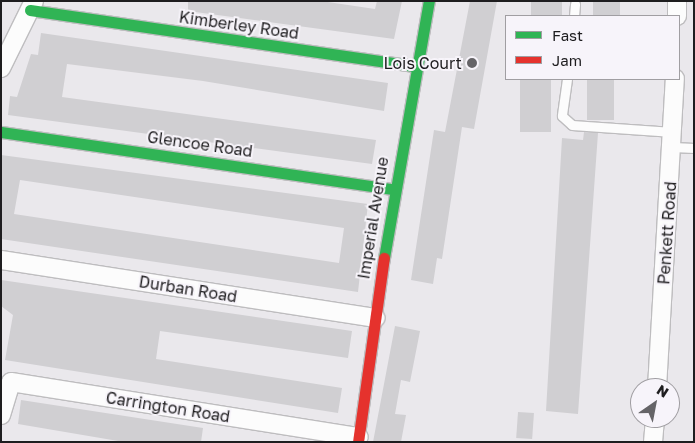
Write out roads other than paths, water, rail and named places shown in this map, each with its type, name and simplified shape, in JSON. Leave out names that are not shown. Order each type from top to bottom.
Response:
[{"type":"street","name":"Imperial Avenue","points":[[359,440],[394,189],[414,66],[429,1]]},
{"type":"street","points":[[677,1],[677,15]]},
{"type":"street","name":"Kimberley Road","points":[[32,5],[414,66]]},
{"type":"street","points":[[1,68],[32,5]]},
{"type":"street","name":"Penkett Road","points":[[658,378],[675,80]]},
{"type":"street","name":"Glencoe Road","points":[[1,132],[394,189]]},
{"type":"street","name":"Durban Road","points":[[1,260],[376,318]]},
{"type":"street","name":"Carrington Road","points":[[1,415],[11,382],[359,440]]},
{"type":"street","points":[[653,442],[654,428]]},
{"type":"lane","points":[[574,15],[576,4]]},
{"type":"lane","points":[[567,80],[562,116],[572,125],[673,139],[694,148]]},
{"type":"place","name":"Lois Court","points":[[472,63]]}]
